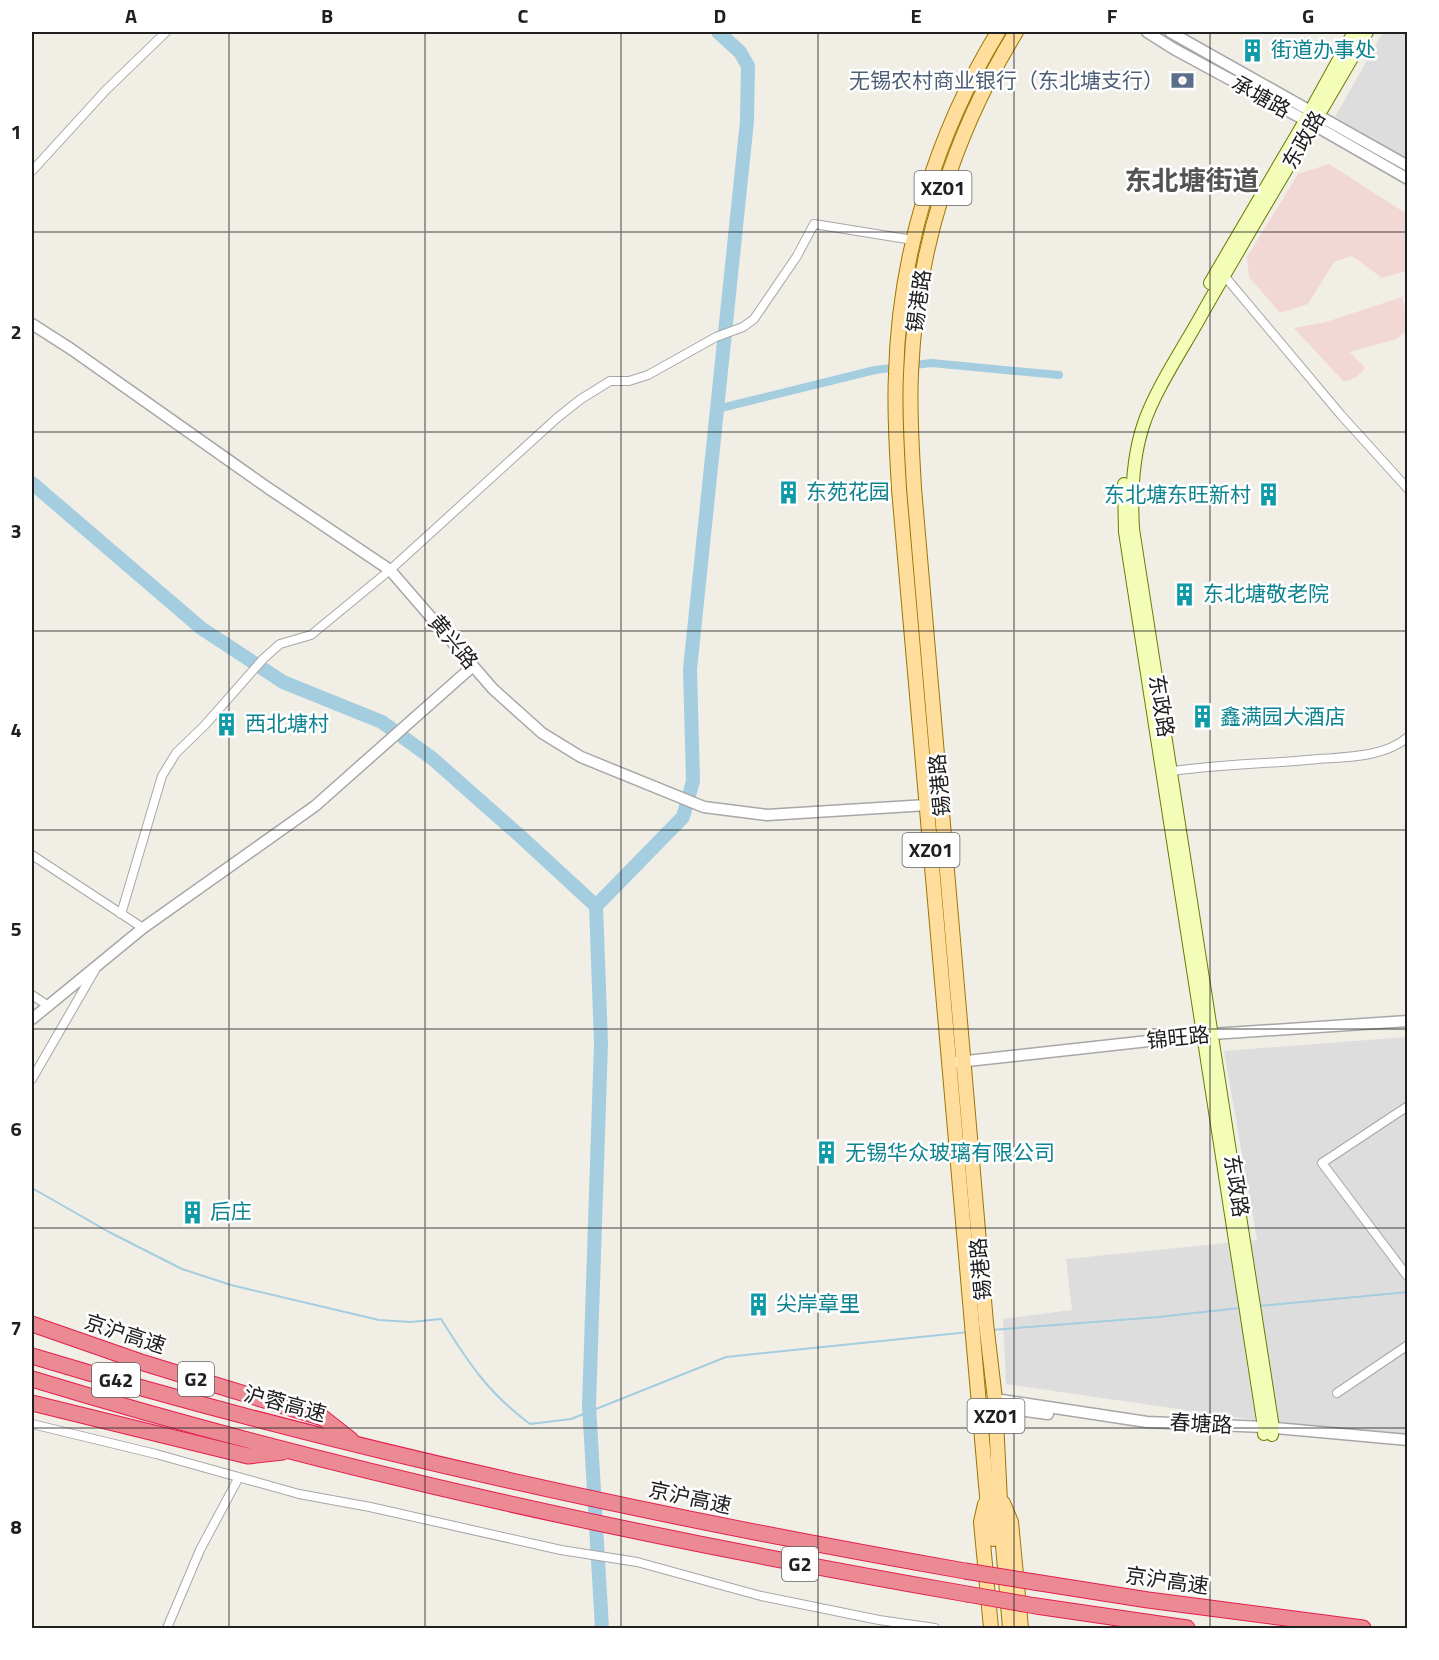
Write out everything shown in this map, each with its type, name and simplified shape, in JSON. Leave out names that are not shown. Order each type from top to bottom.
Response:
[{"type":"highway","name":"京沪高速","points":[[32,1324],[144,1363],[323,1418],[356,1443],[564,1493],[965,1571],[1148,1600],[1363,1629]]},
{"type":"highway","name":"沪蓉高速","points":[[32,1356],[200,1403],[356,1443]]},
{"type":"highway","name":"沪蓉高速","points":[[32,1379],[291,1450]]},
{"type":"highway","name":"京沪高速","points":[[32,1403],[248,1456],[291,1450],[633,1531],[852,1574],[1187,1629]]},
{"type":"main road","name":"锡港路","points":[[956,1062],[927,804],[899,489],[896,375],[899,325],[913,240],[927,189],[956,110],[978,64],[998,32]]},
{"type":"main road","name":"锡港路","points":[[1010,1629],[1001,1522],[994,1496],[956,1062],[914,488],[911,375],[921,280],[941,194],[970,116],[992,71],[1016,32]]},
{"type":"main road","name":"东政路","points":[[1312,118],[1354,32]]},
{"type":"main road","name":"东政路","points":[[1268,1431],[1167,771],[1133,529],[1132,474],[1143,425],[1221,272],[1312,118],[1367,32]]},
{"type":"main road","name":"锡港路","points":[[980,1338],[995,1403],[994,1496],[991,1522],[1001,1629]]},
{"type":"main road","points":[[991,1629],[981,1522],[994,1496]]},
{"type":"main road","points":[[994,1496],[1011,1522],[1021,1629]]},
{"type":"street","points":[[32,171],[106,90],[166,32]]},
{"type":"street","name":"承塘路","points":[[1147,32],[1174,49],[1407,166]]},
{"type":"street","name":"承塘路","points":[[1170,32],[1407,179]]},
{"type":"street","points":[[121,914],[162,776],[176,753],[204,726],[263,659],[280,644],[311,635],[390,570],[580,399],[610,381],[629,381],[648,375],[716,337],[743,327],[754,319],[797,256],[814,224],[913,240]]},
{"type":"street","points":[[1221,272],[1341,415],[1407,489]]},
{"type":"street","name":"黄兴路","points":[[32,324],[390,570],[493,688],[542,733],[580,757],[704,807],[767,815],[927,804]]},
{"type":"street","points":[[32,1018],[143,928],[315,806],[473,666]]},
{"type":"street","points":[[1167,771],[1366,754],[1402,742],[1407,737]]},
{"type":"street","points":[[32,855],[143,928]]},
{"type":"street","points":[[32,1079],[98,964]]},
{"type":"street","points":[[32,995],[47,1005]]},
{"type":"street","name":"锦旺路","points":[[956,1062],[1208,1035],[1407,1021]]},
{"type":"street","points":[[1407,1106],[1322,1163],[1407,1277]]},
{"type":"street","points":[[1337,1393],[1407,1346]]},
{"type":"street","name":"春塘路","points":[[995,1403],[1146,1429],[1268,1431],[1407,1440]]},
{"type":"street","points":[[32,1424],[156,1454],[299,1494],[370,1507],[584,1554],[637,1562],[761,1596],[935,1629]]},
{"type":"street","name":"春塘路","points":[[1268,1431],[1407,1447]]},
{"type":"street","points":[[167,1629],[200,1550],[239,1477]]},
{"type":"shaded area","points":[[1383,32],[1407,32],[1407,159],[1335,117]]},
{"type":"shaded area","points":[[1329,164],[1407,214],[1407,271],[1382,278],[1352,256],[1334,262],[1308,304],[1280,313],[1249,277],[1247,257],[1298,174]]},
{"type":"shaded area","points":[[1402,297],[1407,314],[1407,331],[1396,339],[1350,352],[1365,368],[1357,377],[1344,382],[1294,328],[1326,322]]},
{"type":"shaded area","points":[[1407,1037],[1407,1434],[1290,1425],[1006,1384],[1003,1319],[1072,1310],[1066,1259],[1257,1240],[1224,1051]]},
{"type":"waterway","points":[[602,1628],[589,1405],[601,1043],[596,906],[683,817],[693,781],[690,669],[747,121],[748,66],[740,52],[718,32]]},
{"type":"waterway","points":[[717,409],[875,370],[931,363],[1059,375]]},
{"type":"waterway","points":[[32,483],[201,628],[283,682],[382,722],[433,759],[596,906]]},
{"type":"waterway","points":[[32,1188],[109,1232],[182,1269],[231,1285],[379,1320],[411,1322],[441,1319],[480,1376],[502,1401],[530,1424],[571,1419],[726,1357],[969,1332]]},
{"type":"waterway","points":[[1258,1306],[1408,1292]]},
{"type":"waterway","points":[[992,1330],[1240,1308]]},
{"type":"place","name":"街道办事处","points":[[1253,50]]},
{"type":"place","name":"无锡农村商业银行（东北塘支行）","points":[[1182,81]]},
{"type":"place","name":"东苑花园","points":[[788,492]]},
{"type":"place","name":"东北塘东旺新村","points":[[1269,495]]},
{"type":"place","name":"东北塘敬老院","points":[[1185,594]]},
{"type":"place","name":"鑫满园大酒店","points":[[1202,717]]},
{"type":"place","name":"西北塘村","points":[[227,724]]},
{"type":"place","name":"无锡华众玻璃有限公司","points":[[827,1153]]},
{"type":"place","name":"后庄","points":[[192,1212]]},
{"type":"place","name":"尖岸章里","points":[[758,1304]]},
{"type":"district","name":"东北塘街道","points":[[1192,181]]}]
